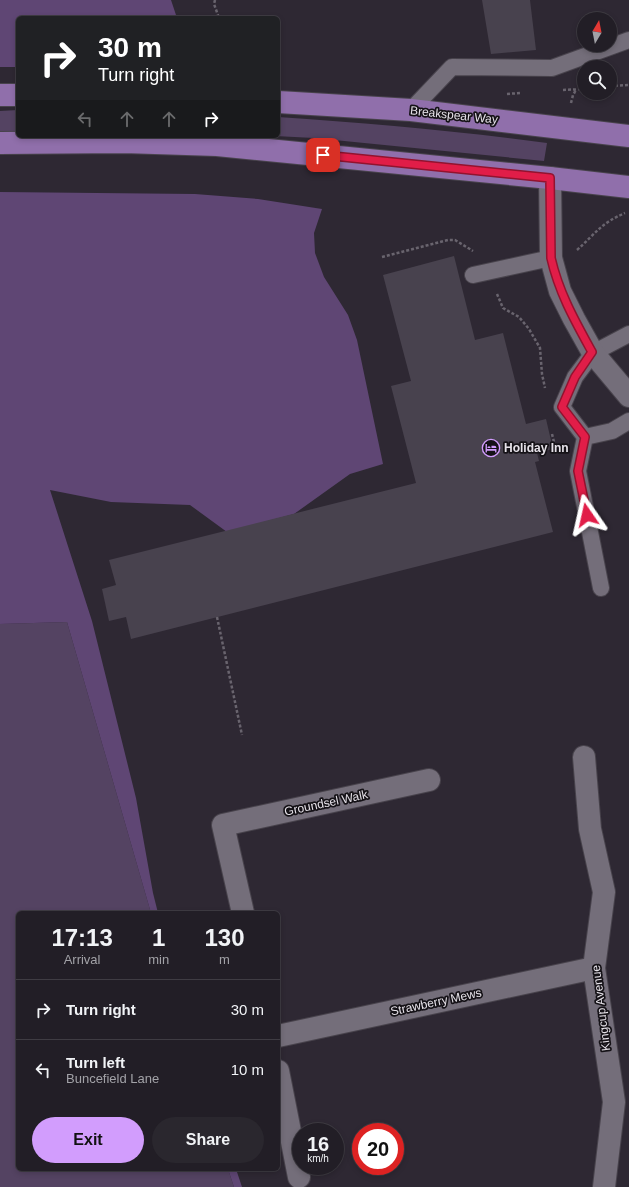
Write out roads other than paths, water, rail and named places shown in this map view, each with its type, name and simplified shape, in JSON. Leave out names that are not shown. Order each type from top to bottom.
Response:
[{"type":"main road","points":[[0,95],[16,95]]},
{"type":"main road","name":"Breakspear Way","points":[[280,102],[411,110],[629,136]]},
{"type":"main road","points":[[0,143],[124,142],[217,145],[629,187]]},
{"type":"street","points":[[550,178],[552,264],[560,291],[592,352],[629,396]]},
{"type":"street","name":"Kingcup Avenue","points":[[584,757],[590,829],[604,892],[594,968],[614,1102],[604,1187]]},
{"type":"street","name":"Groundsel Walk","points":[[243,911],[223,825],[429,780]]},
{"type":"street","name":"Strawberry Mews","points":[[280,1036],[594,968]]},
{"type":"street","points":[[280,1081],[299,1177]]},
{"type":"lane","points":[[411,110],[452,67],[552,68],[629,40]]},
{"type":"lane","points":[[473,275],[490,271],[552,264]]},
{"type":"lane","points":[[601,588],[578,471],[585,437],[562,407],[575,377],[592,352],[629,334]]},
{"type":"lane","points":[[585,437],[612,431],[629,421]]},
{"type":"place","name":"Holiday Inn","points":[[491,448]]}]
